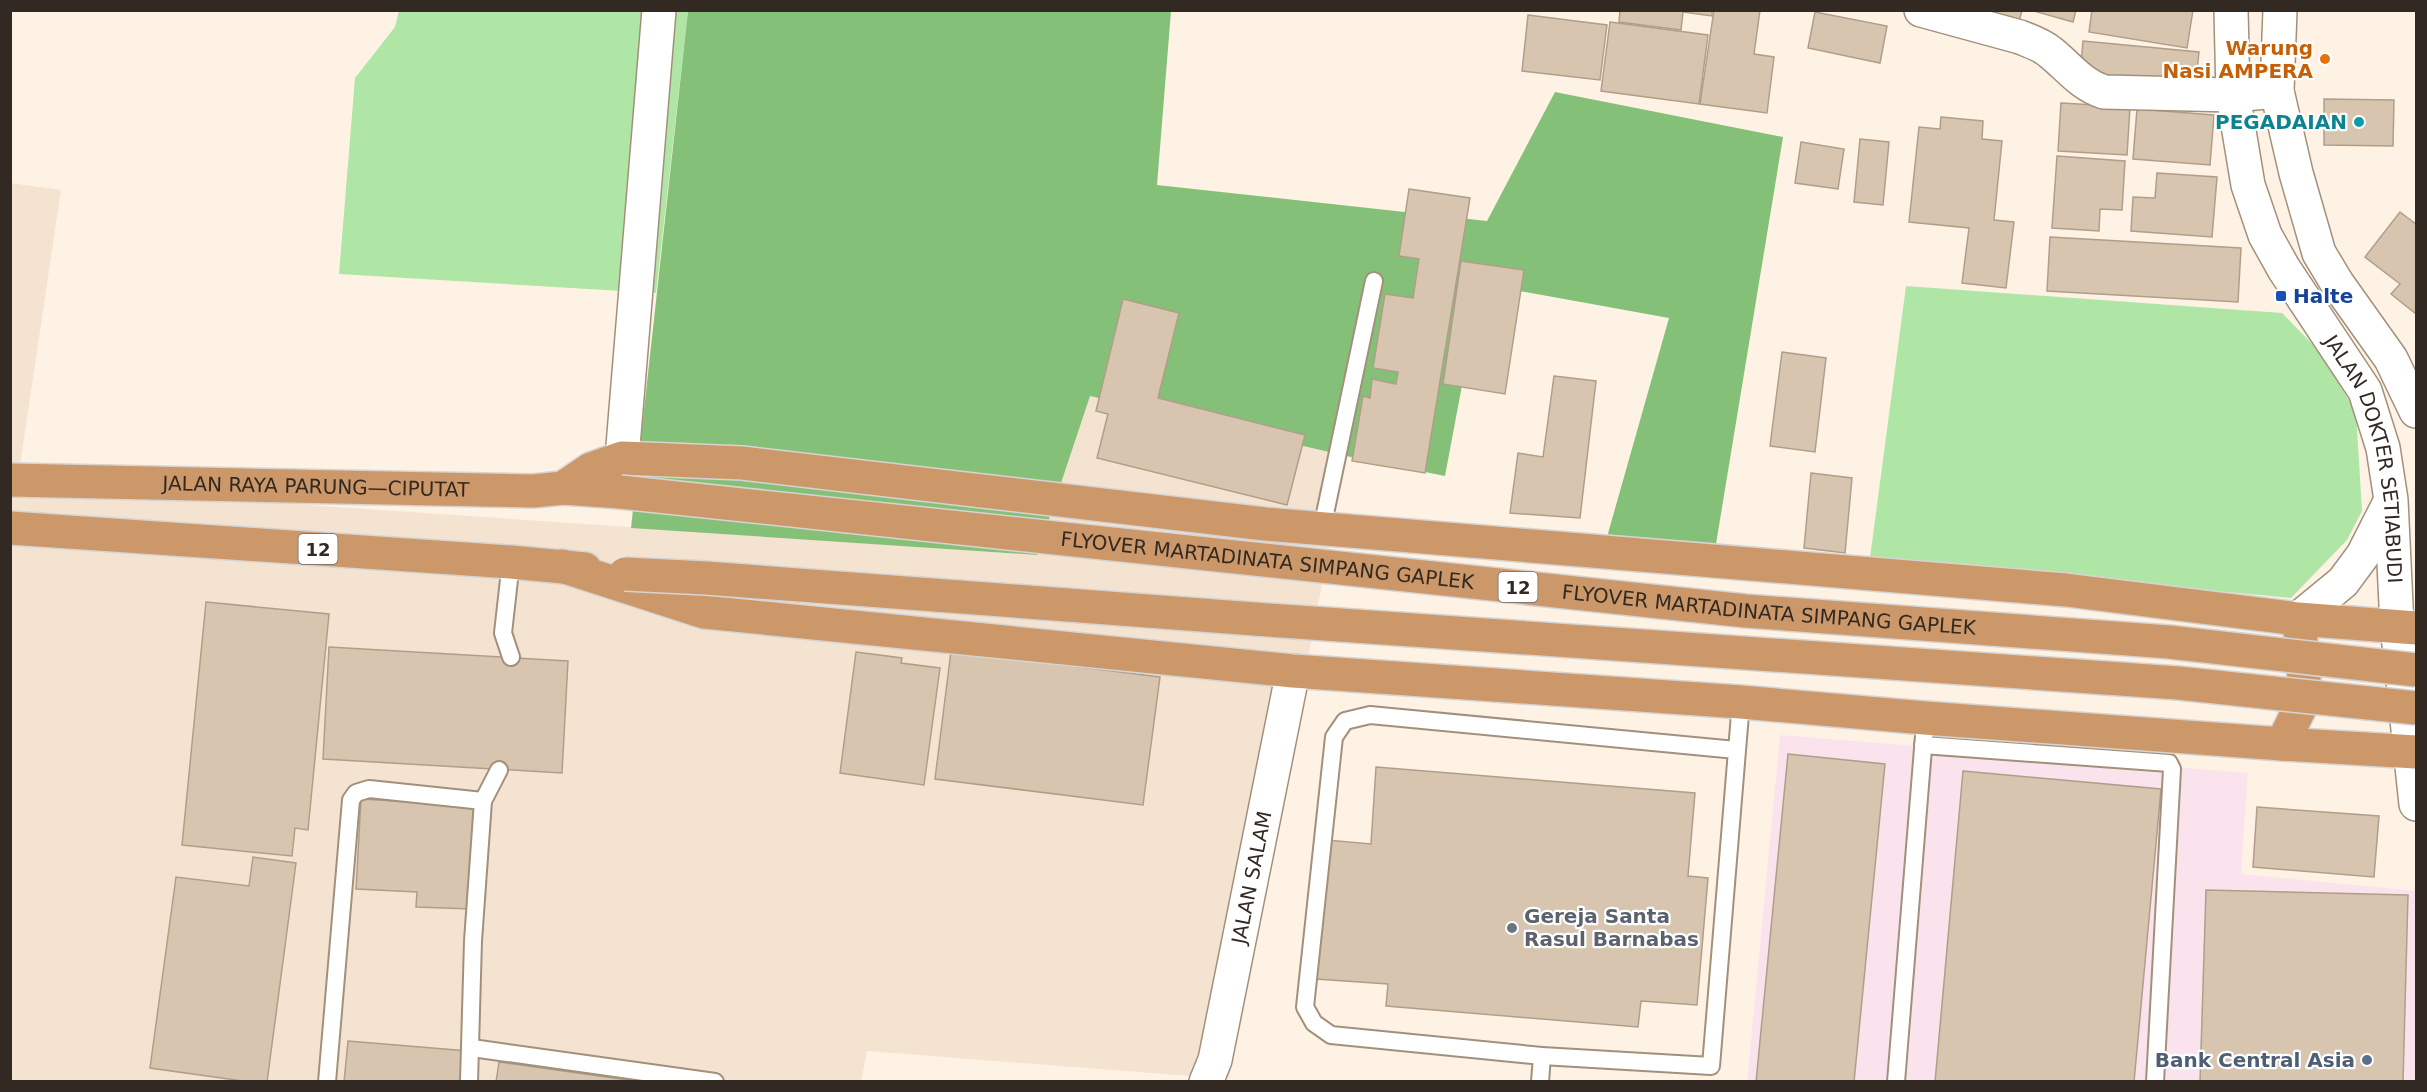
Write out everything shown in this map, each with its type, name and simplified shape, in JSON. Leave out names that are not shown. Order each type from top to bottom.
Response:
[{"type":"highway","points":[[563,488],[591,469],[622,458],[742,463],[1265,524],[2066,590],[2298,619],[2407,627]]},
{"type":"highway","name":"JALAN RAYA PARUNG—CIPUTAT","points":[[10,480],[522,491],[563,488],[620,492]]},
{"type":"highway","name":"FLYOVER MARTADINATA SIMPANG GAPLEK","points":[[620,492],[1746,611],[2169,642],[2416,670]]},
{"type":"highway","name":"12","points":[[10,528],[562,566]]},
{"type":"highway","points":[[562,566],[704,612],[1293,671],[1741,702],[1924,731],[2413,751]]},
{"type":"highway","name":"FLYOVER MARTADINATA SIMPANG GAPLEK","points":[[562,566],[625,574],[2178,683],[2416,708]]},
{"type":"highway","points":[[2282,744],[2301,706],[2304,678],[2298,619]]},
{"type":"main road","points":[[622,458],[659,10]]},
{"type":"main road","points":[[1921,10],[2036,43],[2049,50],[2089,87],[2104,92],[2233,95],[2277,91]]},
{"type":"main road","name":"JALAN DOKTER SETIABUDI","points":[[2231,10],[2233,95],[2248,185],[2265,235],[2284,269],[2365,391],[2383,448],[2407,627],[2416,804]]},
{"type":"main road","name":"JALAN DOKTER SETIABUDI","points":[[2280,10],[2277,91],[2296,173],[2319,253],[2337,284],[2391,359],[2416,411]]},
{"type":"main road","points":[[2298,619],[2343,582],[2363,555],[2391,500]]},
{"type":"main road","name":"JALAN SALAM","points":[[1206,1082],[1218,1048],[1293,671]]},
{"type":"lane","points":[[1322,528],[1374,281]]},
{"type":"lane","points":[[511,562],[503,633],[511,657]]},
{"type":"lane","points":[[1736,750],[1370,715],[1345,721],[1334,737],[1305,1007],[1314,1023],[1331,1035],[1542,1056],[1711,1066],[1741,702]]},
{"type":"lane","points":[[1896,1082],[1924,731],[2169,764],[2172,769],[2155,1082]]},
{"type":"lane","points":[[469,1082],[473,941],[483,801],[499,770]]},
{"type":"lane","points":[[327,1082],[351,800],[356,793],[369,789],[483,801]]},
{"type":"lane","points":[[471,1048],[715,1082]]},
{"type":"lane","points":[[1540,1082],[1542,1056]]},
{"type":"shaded area","points":[[11,183],[61,190],[17,485],[1036,555],[1089,396],[1346,456],[1229,1079],[867,1051],[861,1082],[11,1082]]},
{"type":"shaded area","points":[[1780,735],[2248,773],[2241,874],[2416,891],[2416,1081],[1747,1082]]},
{"type":"green space","points":[[399,11],[688,11],[656,293],[339,274],[355,78],[395,27]]},
{"type":"green space","points":[[688,11],[1171,11],[1157,185],[1487,221],[1555,92],[1783,137],[1716,544],[1607,537],[1669,318],[1481,284],[1445,476],[1346,456],[1090,396],[1037,555],[631,528]]},
{"type":"green space","points":[[1906,286],[2282,313],[2323,355],[2356,413],[2362,511],[2347,540],[2291,598],[1870,558]]},
{"type":"building","points":[[1620,10],[1712,10],[1712,16],[1683,12],[1681,30],[1619,22]]},
{"type":"building","points":[[1714,10],[1760,10],[1754,54],[1774,57],[1767,113],[1700,104]]},
{"type":"building","points":[[1974,10],[2022,10],[2018,27]]},
{"type":"building","points":[[2030,10],[2076,10],[2073,22]]},
{"type":"building","points":[[2092,10],[2193,10],[2187,48],[2089,32]]},
{"type":"building","points":[[1815,12],[1887,26],[1880,63],[1808,48]]},
{"type":"building","points":[[1528,15],[1607,25],[1600,80],[1522,71]]},
{"type":"building","points":[[1610,22],[1708,35],[1699,104],[1601,91]]},
{"type":"building","points":[[2083,41],[2199,52],[2195,88],[2080,77]]},
{"type":"building","name":"PEGADAIAN","points":[[2324,99],[2394,100],[2393,146],[2324,145]]},
{"type":"building","points":[[2061,103],[2130,107],[2127,155],[2058,151]]},
{"type":"building","points":[[2137,109],[2214,115],[2210,165],[2133,159]]},
{"type":"building","points":[[1941,117],[1983,121],[1982,139],[2002,141],[1994,220],[2014,222],[2006,288],[1962,283],[1969,228],[1909,222],[1919,127],[1940,129]]},
{"type":"building","points":[[1860,139],[1889,142],[1883,205],[1854,202]]},
{"type":"building","points":[[1801,142],[1844,149],[1838,189],[1795,183]]},
{"type":"building","points":[[2057,156],[2125,161],[2122,210],[2100,209],[2099,231],[2052,228]]},
{"type":"building","points":[[2157,173],[2217,177],[2212,237],[2131,231],[2133,197],[2155,198]]},
{"type":"building","points":[[1409,189],[1470,198],[1425,473],[1352,461],[1363,396],[1370,398],[1372,379],[1396,384],[1398,372],[1373,368],[1385,294],[1413,298],[1419,259],[1399,256]]},
{"type":"building","points":[[2400,212],[2416,224],[2416,314],[2391,294],[2400,284],[2365,257]]},
{"type":"building","points":[[2050,237],[2241,248],[2238,302],[2047,291]]},
{"type":"building","points":[[1461,261],[1524,270],[1505,394],[1443,384]]},
{"type":"building","points":[[1123,299],[1179,313],[1158,398],[1305,435],[1287,505],[1097,458],[1108,414],[1096,411]]},
{"type":"building","points":[[1782,352],[1826,358],[1815,452],[1770,446]]},
{"type":"building","points":[[1554,376],[1596,381],[1580,518],[1510,513],[1518,453],[1543,457]]},
{"type":"building","points":[[1811,473],[1852,478],[1845,553],[1804,548]]},
{"type":"building","points":[[206,602],[329,614],[308,830],[295,828],[292,856],[182,845]]},
{"type":"building","points":[[329,647],[568,661],[562,773],[323,759]]},
{"type":"building","points":[[951,651],[1160,677],[1143,805],[935,779]]},
{"type":"building","points":[[856,652],[902,658],[901,663],[940,668],[924,785],[840,773]]},
{"type":"building","points":[[1788,754],[1885,764],[1854,1082],[1756,1082]]},
{"type":"building","name":"Gereja Santa Rasul Barnabas","points":[[1376,767],[1695,793],[1688,876],[1708,878],[1697,1005],[1641,1001],[1638,1027],[1386,1006],[1388,984],[1316,979],[1327,840],[1371,844]]},
{"type":"building","points":[[1963,771],[2161,789],[2134,1082],[1935,1082]]},
{"type":"building","points":[[361,799],[477,806],[471,909],[416,907],[417,892],[356,889]]},
{"type":"building","points":[[2257,807],[2379,816],[2374,877],[2253,867]]},
{"type":"building","points":[[253,857],[296,863],[267,1082],[250,1082],[150,1068],[176,877],[249,886]]},
{"type":"building","points":[[2206,890],[2408,895],[2403,1082],[2200,1082]]},
{"type":"building","points":[[348,1041],[468,1051],[466,1082],[344,1082]]},
{"type":"building","points":[[499,1062],[642,1082],[496,1082]]},
{"type":"place","name":"Warung Nasi AMPERA","points":[[2325,59]]},
{"type":"place","name":"PEGADAIAN","points":[[2359,122]]},
{"type":"place","name":"Halte","points":[[2281,296]]},
{"type":"place","name":"Gereja Santa Rasul Barnabas","points":[[1512,928]]},
{"type":"place","name":"Bank Central Asia","points":[[2367,1060]]}]
